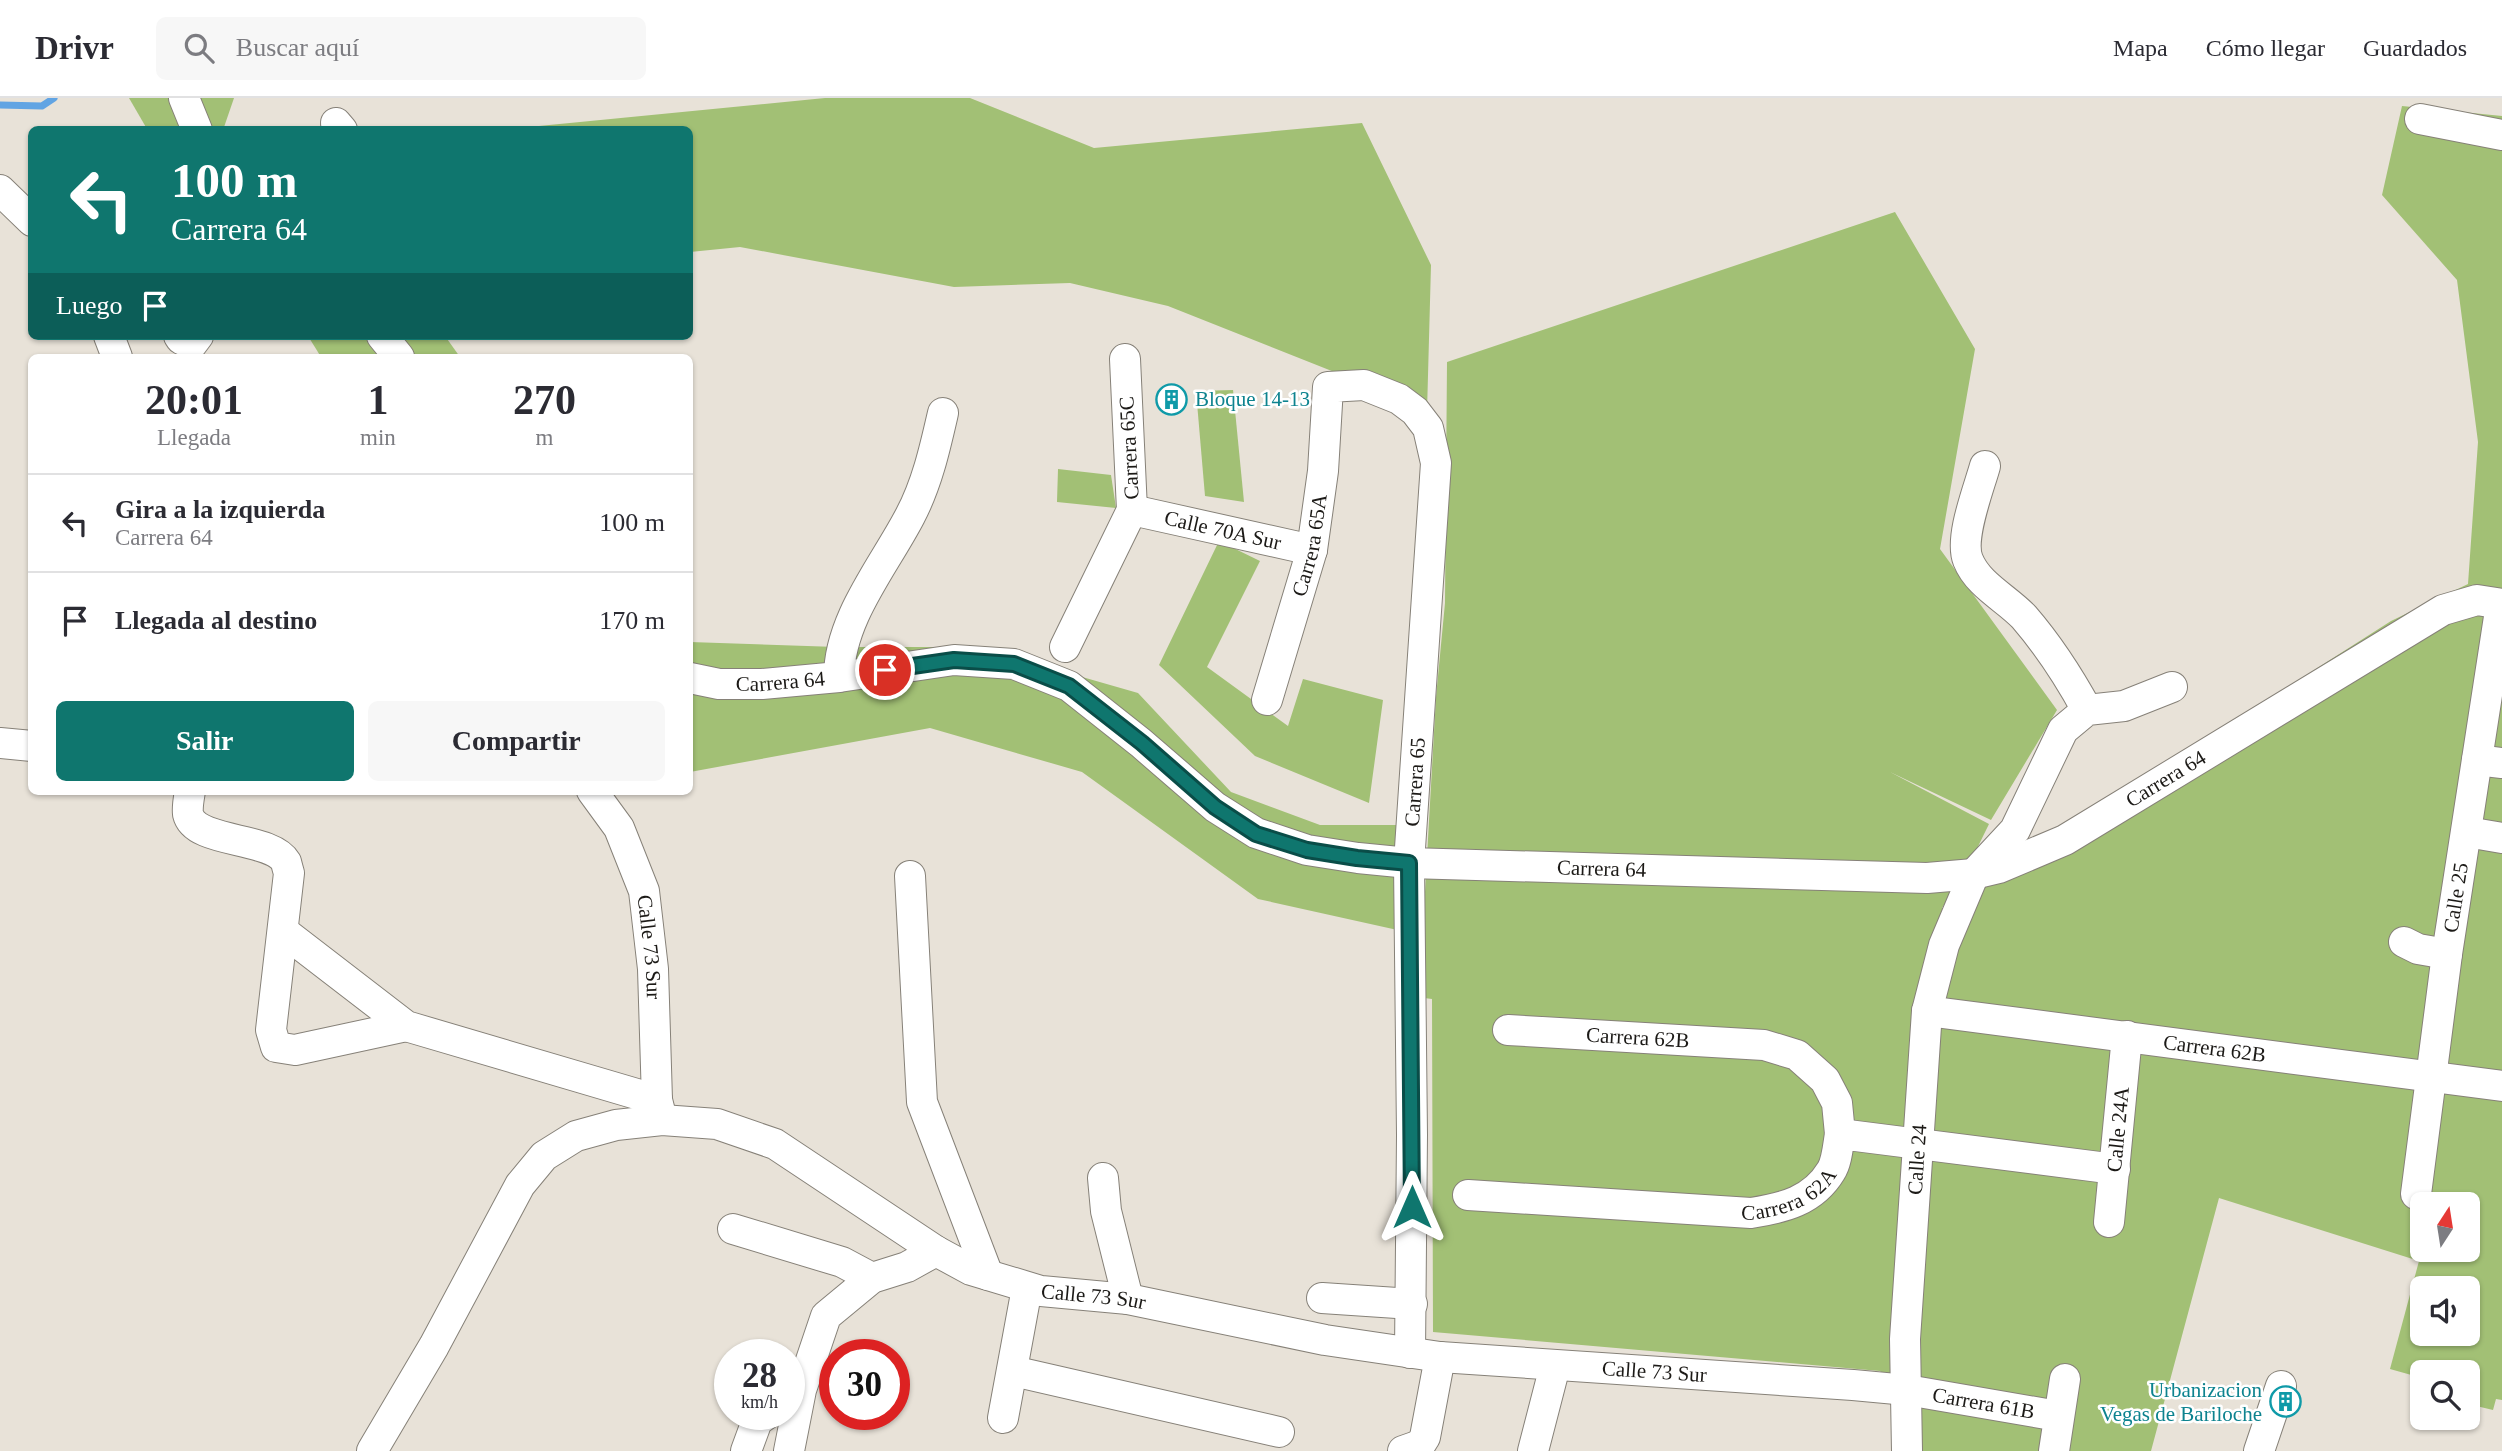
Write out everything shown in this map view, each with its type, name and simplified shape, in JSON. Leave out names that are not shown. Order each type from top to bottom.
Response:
[{"type":"street","points":[[184,98],[195,126]]},
{"type":"street","points":[[2420,119],[2502,135]]},
{"type":"street","points":[[0,190],[28,217]]},
{"type":"street","points":[[385,340],[397,354]]},
{"type":"street","name":"Carrera 65C","points":[[1065,647],[1132,510],[1125,359]]},
{"type":"street","name":"Carrera 65","points":[[1328,387],[1363,385],[1382,391],[1415,411],[1428,428],[1436,463],[1409,863],[1410,1353]]},
{"type":"street","name":"Carrera 65A","points":[[1267,700],[1312,550],[1323,471],[1328,387]]},
{"type":"street","points":[[839,677],[840,651],[847,628],[912,513],[934,454],[943,413]]},
{"type":"street","points":[[1985,466],[1965,538],[1967,559],[1984,582],[2023,617],[2063,667],[2087,710],[2124,706],[2172,687]]},
{"type":"street","name":"Calle 70A Sur","points":[[1132,510],[1312,550]]},
{"type":"street","name":"Carrera 64","points":[[693,679],[719,684],[762,684],[839,677],[954,660],[1014,664],[1069,686],[1142,743],[1215,807],[1256,834],[1307,850],[1409,863],[1927,878],[1975,874],[2020,860],[2065,839],[2443,610],[2477,600],[2501,604]]},
{"type":"street","name":"Calle 25","points":[[2416,1192],[2447,954],[2467,832],[2489,762],[2501,604]]},
{"type":"street","name":"Calle 24","points":[[1907,1451],[1905,1339],[1927,1011],[1944,945],[1975,874],[2015,830],[2063,730],[2087,710]]},
{"type":"street","points":[[0,743],[28,746]]},
{"type":"street","points":[[190,795],[188,814],[195,825],[271,851],[285,860],[289,873],[271,1030],[275,1047],[295,1050],[406,1027]]},
{"type":"street","name":"Calle 73 Sur","points":[[595,795],[619,828],[645,891],[653,969],[659,1110],[775,1144],[936,1251],[971,1270],[1027,1288],[1128,1300],[1325,1340],[1440,1357],[1907,1390]]},
{"type":"street","points":[[2467,832],[2502,838]]},
{"type":"street","points":[[910,876],[922,1102],[988,1275]]},
{"type":"street","points":[[284,932],[406,1027],[625,1092],[659,1110]]},
{"type":"street","points":[[2404,942],[2418,949],[2447,954]]},
{"type":"street","name":"Carrera 62B","points":[[1927,1011],[2502,1086]]},
{"type":"street","name":"Carrera 62B","points":[[1508,1031],[1752,1044],[1797,1055],[1825,1080],[1838,1103],[1840,1134]]},
{"type":"street","name":"Calle 24A","points":[[2109,1222],[2127,1037]]},
{"type":"street","points":[[372,1451],[434,1346],[520,1185],[544,1156],[576,1136],[659,1110]]},
{"type":"street","name":"Carrera 62A","points":[[1468,1195],[1751,1213],[1785,1208],[1810,1194],[1832,1170],[1840,1134],[2115,1169]]},
{"type":"street","points":[[1103,1178],[1106,1210],[1128,1300]]},
{"type":"street","points":[[733,1229],[842,1262],[872,1278]]},
{"type":"street","points":[[805,1368],[825,1316],[872,1278],[907,1267],[936,1251]]},
{"type":"street","points":[[1003,1418],[1027,1288]]},
{"type":"street","points":[[1322,1298],[1412,1304]]},
{"type":"street","points":[[1404,1451],[1420,1445],[1425,1437],[1440,1357]]},
{"type":"street","points":[[1533,1451],[1555,1366]]},
{"type":"street","points":[[1013,1371],[1279,1432]]},
{"type":"street","points":[[2054,1451],[2065,1379]]},
{"type":"street","points":[[2259,1451],[2281,1386]]},
{"type":"street","name":"Carrera 61B","points":[[1907,1390],[2058,1416]]},
{"type":"street","points":[[746,1451],[754,1430]]},
{"type":"street","points":[[789,1451],[791,1430]]},
{"type":"green space","points":[[129,98],[234,98],[224,126],[145,126]]},
{"type":"green space","points":[[825,98],[970,98],[1094,148],[1362,123],[1431,265],[1427,412],[1357,381],[1168,306],[1070,283],[954,287],[740,247],[693,252],[693,126],[539,126]]},
{"type":"green space","points":[[2402,106],[2502,116],[2502,1400],[2496,1399],[2493,1410],[2480,1407],[2480,1360],[2410,1360],[2410,1375],[2390,1369],[2410,1295],[2410,1346],[2480,1346],[2480,1276],[2415,1276],[2419,1262],[2480,1262],[2480,1192],[2410,1192],[2410,1258],[2219,1198],[2151,1451],[1919,1451],[1921,1418],[1880,1371],[1433,1332],[1432,999],[1424,998],[1425,892],[1436,697],[1445,603],[1447,362],[1895,212],[1975,349],[1940,549],[2057,710],[1991,820],[1890,772],[1989,824],[1966,871],[1942,908],[1959,909],[1995,835],[2040,845],[2391,621],[2468,584],[2478,442],[2457,280],[2382,195]]},
{"type":"green space","points":[[310,340],[448,340],[458,354],[319,354]]},
{"type":"green space","points":[[1233,390],[1244,502],[1205,496],[1196,391]]},
{"type":"green space","points":[[1058,469],[1111,475],[1116,508],[1057,502]]},
{"type":"green space","points":[[1219,541],[1260,561],[1207,667],[1288,726],[1303,679],[1383,700],[1369,803],[1255,756],[1159,665]]},
{"type":"green space","points":[[693,642],[837,647],[978,647],[1138,693],[1231,792],[1320,825],[1424,825],[1420,935],[1258,899],[1082,772],[930,728],[693,771]]},
{"type":"waterway","points":[[0,105],[42,106],[54,98]]},
{"type":"place","name":"Bloque 14-13","points":[[1172,399]]},
{"type":"place","name":"Urbanizacion Vegas de Bariloche","points":[[2285,1402]]},
{"type":"route","points":[[885,670],[954,660],[1014,664],[1069,686],[1142,743],[1215,807],[1256,834],[1307,850],[1409,863],[1412,1207]]}]
